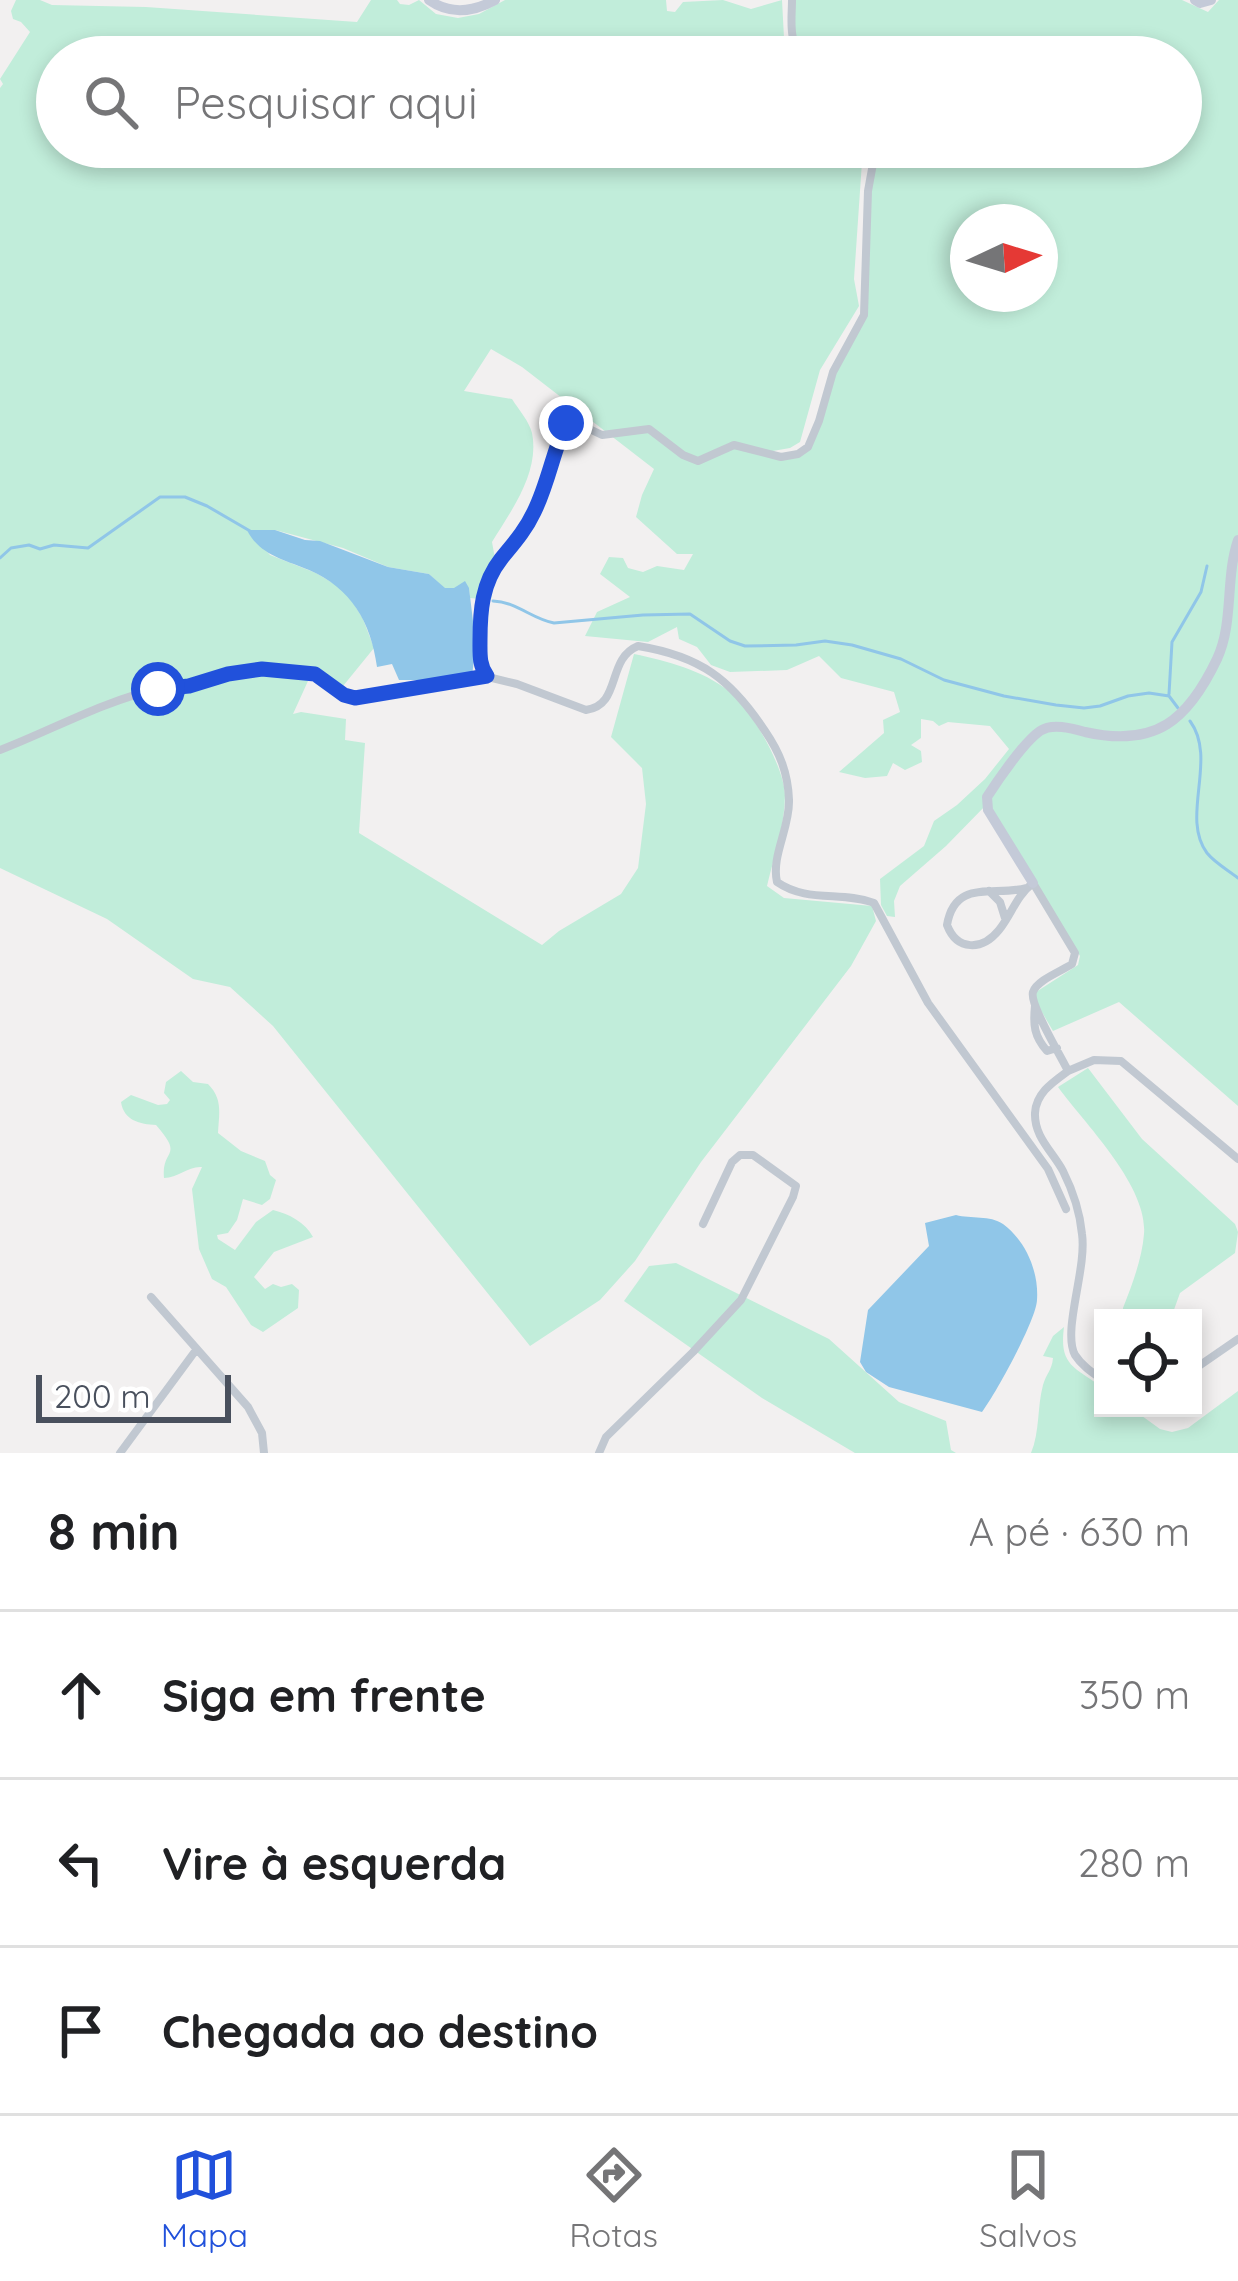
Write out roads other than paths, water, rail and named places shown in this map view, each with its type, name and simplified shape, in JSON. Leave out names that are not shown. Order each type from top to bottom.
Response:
[{"type":"street","points":[[428,0],[446,9],[466,10],[495,0]]},
{"type":"street","points":[[792,0],[792,36]]},
{"type":"street","points":[[1195,0],[1210,0]]},
{"type":"street","points":[[487,676],[480,661],[482,600],[490,578],[536,509],[568,422],[602,435],[649,429],[683,455],[698,460],[734,445],[781,457],[808,447],[833,372],[866,304],[864,245],[872,168]]},
{"type":"street","points":[[1068,1071],[1032,995],[1035,988],[1070,966],[1075,956],[988,810],[987,797],[1044,728],[1126,736],[1164,725],[1188,709],[1223,645],[1238,540]]},
{"type":"street","points":[[0,750],[125,699],[242,671],[315,674],[355,698],[487,676],[593,710],[611,690],[624,654],[638,646],[689,661],[729,685],[746,702],[784,767],[789,818],[776,880],[802,895],[874,903],[928,1003],[1048,1169],[1066,1209]]},
{"type":"street","points":[[1030,885],[990,938],[962,944],[948,930],[949,914],[960,898],[972,892],[1006,892],[1030,885]]},
{"type":"street","points":[[989,891],[1004,909],[1005,920]]},
{"type":"street","points":[[1094,1373],[1081,1362],[1070,1330],[1080,1287],[1083,1236],[1079,1214],[1067,1181],[1035,1125],[1038,1100],[1068,1071],[1094,1060],[1121,1061],[1238,1160]]},
{"type":"street","points":[[599,1453],[606,1437],[741,1300],[796,1186],[753,1155],[740,1155],[732,1162],[703,1224]]},
{"type":"street","points":[[151,1297],[248,1407],[262,1433],[264,1453]]},
{"type":"street","points":[[1202,1364],[1238,1339]]},
{"type":"street","points":[[120,1453],[196,1350]]},
{"type":"water","points":[[247,530],[275,530],[320,541],[388,567],[429,574],[445,588],[465,581],[476,646],[472,675],[399,680],[392,664],[377,667],[364,621],[347,597],[324,577],[266,551]]},
{"type":"water","points":[[956,1215],[1003,1224],[1024,1248],[1036,1279],[1037,1300],[1030,1324],[982,1412],[889,1387],[866,1372],[860,1362],[868,1310],[929,1246],[925,1223]]},
{"type":"waterway","points":[[0,558],[11,548],[29,545],[88,548],[160,497],[185,497],[250,531]]},
{"type":"waterway","points":[[1169,694],[1172,642],[1201,592],[1207,566]]},
{"type":"waterway","points":[[493,601],[554,623],[690,614],[745,646],[825,641],[852,645],[901,659],[944,680],[1004,696],[1084,708],[1149,693],[1169,696],[1178,708]]},
{"type":"waterway","points":[[1190,721],[1201,753],[1200,839],[1210,857],[1238,878]]}]
